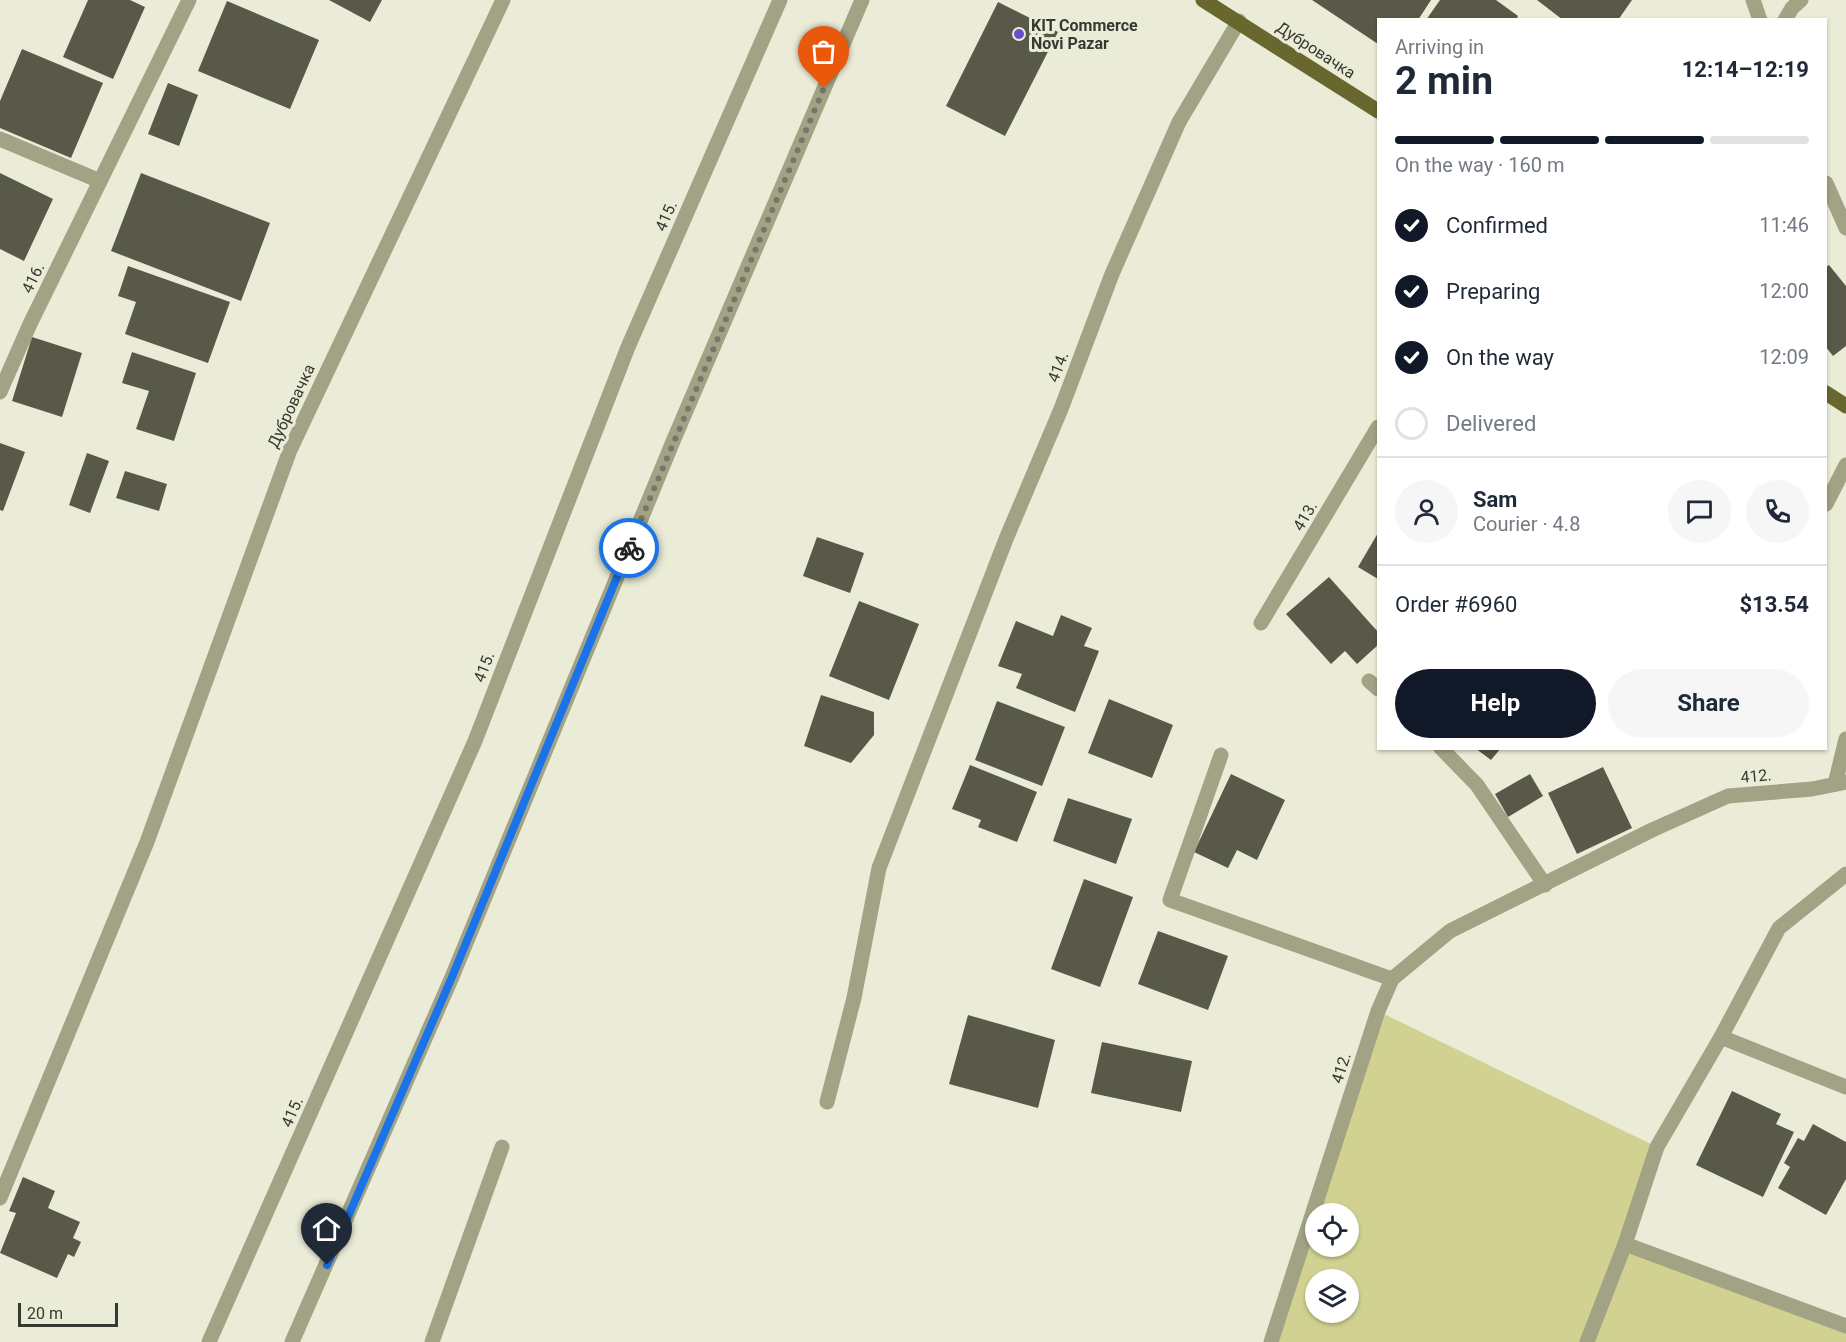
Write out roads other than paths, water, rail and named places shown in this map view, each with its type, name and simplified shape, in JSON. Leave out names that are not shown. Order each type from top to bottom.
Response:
[{"type":"main road","name":"Дубровачка","points":[[1203,0],[1377,110]]},
{"type":"main road","points":[[1827,394],[1846,406]]},
{"type":"street","name":"416.","points":[[0,392],[30,324],[189,0]]},
{"type":"street","name":"Дубровачка","points":[[0,1198],[147,842],[290,450],[503,0]]},
{"type":"street","name":"415.","points":[[209,1342],[475,741],[628,348],[780,0]]},
{"type":"street","points":[[292,1342],[452,977],[669,450],[862,0]]},
{"type":"street","points":[[1753,0],[1759,18]]},
{"type":"street","points":[[1786,18],[1792,8],[1801,0]]},
{"type":"street","name":"414.","points":[[826,1102],[854,998],[879,868],[1006,539],[1061,409],[1112,274],[1179,122],[1239,21]]},
{"type":"street","points":[[0,139],[100,181]]},
{"type":"street","points":[[1827,185],[1846,228]]},
{"type":"street","name":"413.","points":[[1262,623],[1377,428]]},
{"type":"street","points":[[1827,502],[1846,465]]},
{"type":"street","points":[[1841,783],[1846,739]]},
{"type":"street","points":[[1443,750],[1477,784],[1545,885]]},
{"type":"street","points":[[1221,755],[1170,900],[1392,979]]},
{"type":"street","name":"412.","points":[[1271,1342],[1378,1011],[1392,979],[1450,931],[1669,822],[1728,796],[1812,789],[1841,783]]},
{"type":"street","points":[[1587,1342],[1625,1244],[1657,1147],[1721,1037],[1779,928],[1846,874]]},
{"type":"street","points":[[1721,1037],[1846,1087]]},
{"type":"street","points":[[432,1342],[502,1147]]},
{"type":"street","points":[[1625,1244],[1846,1326]]},
{"type":"place","name":"KIT Commerce Novi Pazar","points":[[1019,34]]}]
